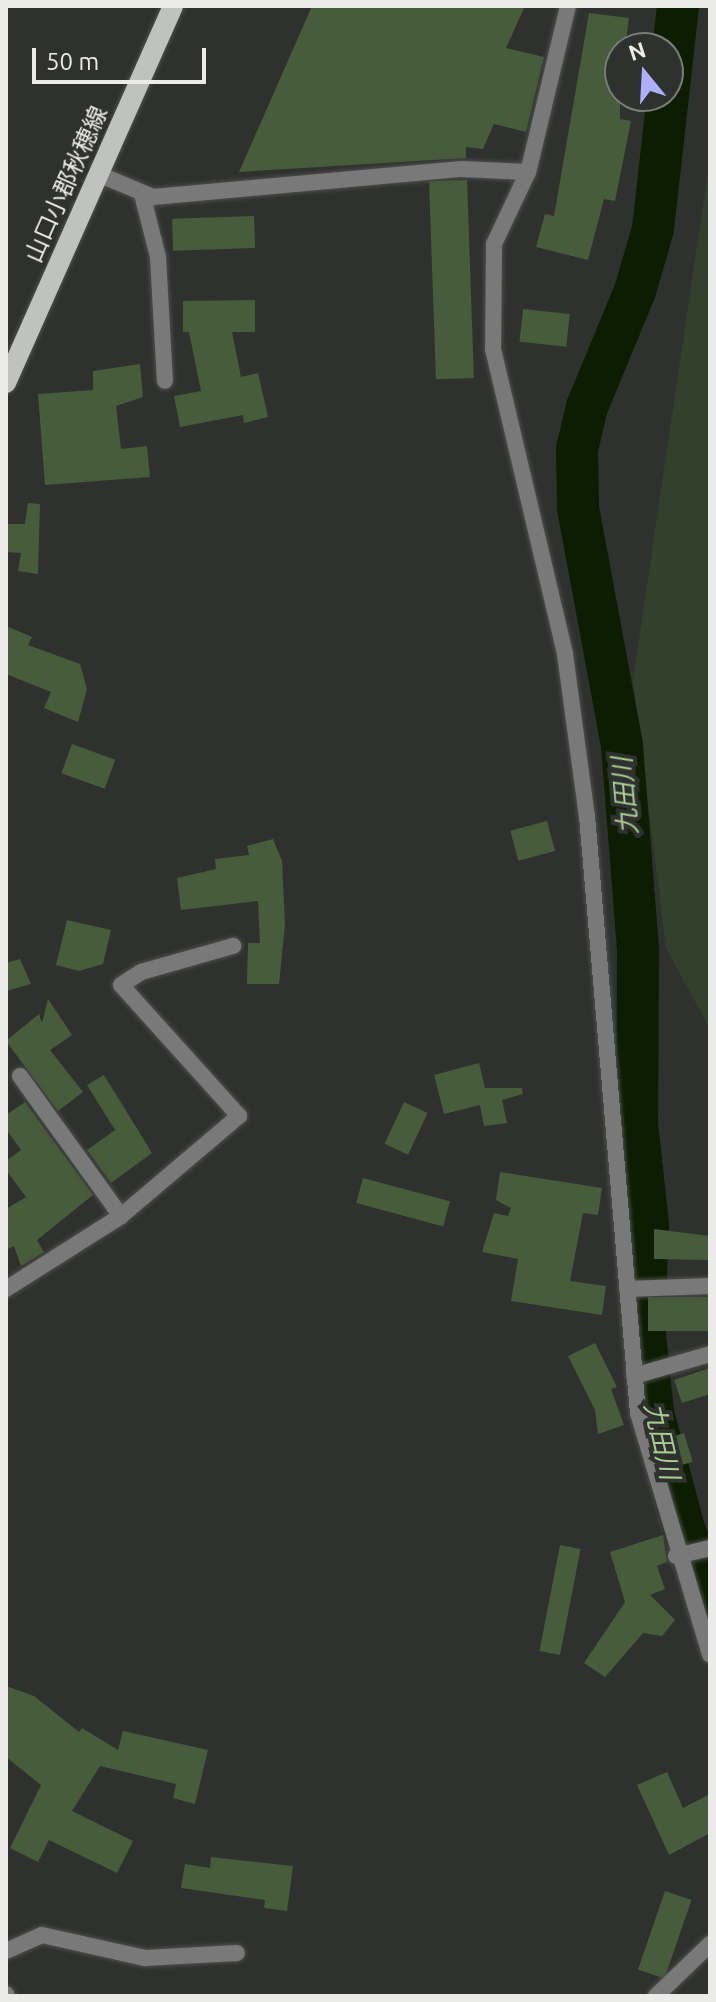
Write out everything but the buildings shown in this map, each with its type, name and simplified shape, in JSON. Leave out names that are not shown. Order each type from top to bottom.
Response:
[{"type":"main road","name":"山口小郡秋穂線","points":[[6,383],[173,6]]},
{"type":"street","points":[[568,6],[528,172],[494,244],[493,349],[565,654],[587,816],[645,1373],[679,1555],[710,1654]]},
{"type":"street","points":[[98,174],[142,194],[462,169],[528,172]]},
{"type":"street","points":[[142,194],[158,257],[165,381]]},
{"type":"street","points":[[6,1289],[121,1216],[239,1116],[121,985],[141,972],[233,946]]},
{"type":"street","points":[[20,1076],[121,1216]]},
{"type":"street","points":[[636,1289],[710,1286]]},
{"type":"street","points":[[645,1373],[710,1354]]},
{"type":"street","points":[[679,1555],[707,1548]]},
{"type":"street","points":[[6,1951],[42,1935],[145,1958],[237,1953]]},
{"type":"street","points":[[656,1996],[710,1944]]},
{"type":"green space","points":[[710,158],[710,1029],[666,948],[633,680]]},
{"type":"waterway","name":"九田川","points":[[678,6],[653,229],[635,291],[587,407],[577,449],[578,508],[622,746],[638,950],[637,1123],[648,1224],[644,1324],[653,1413],[684,1529],[710,1593]]}]
